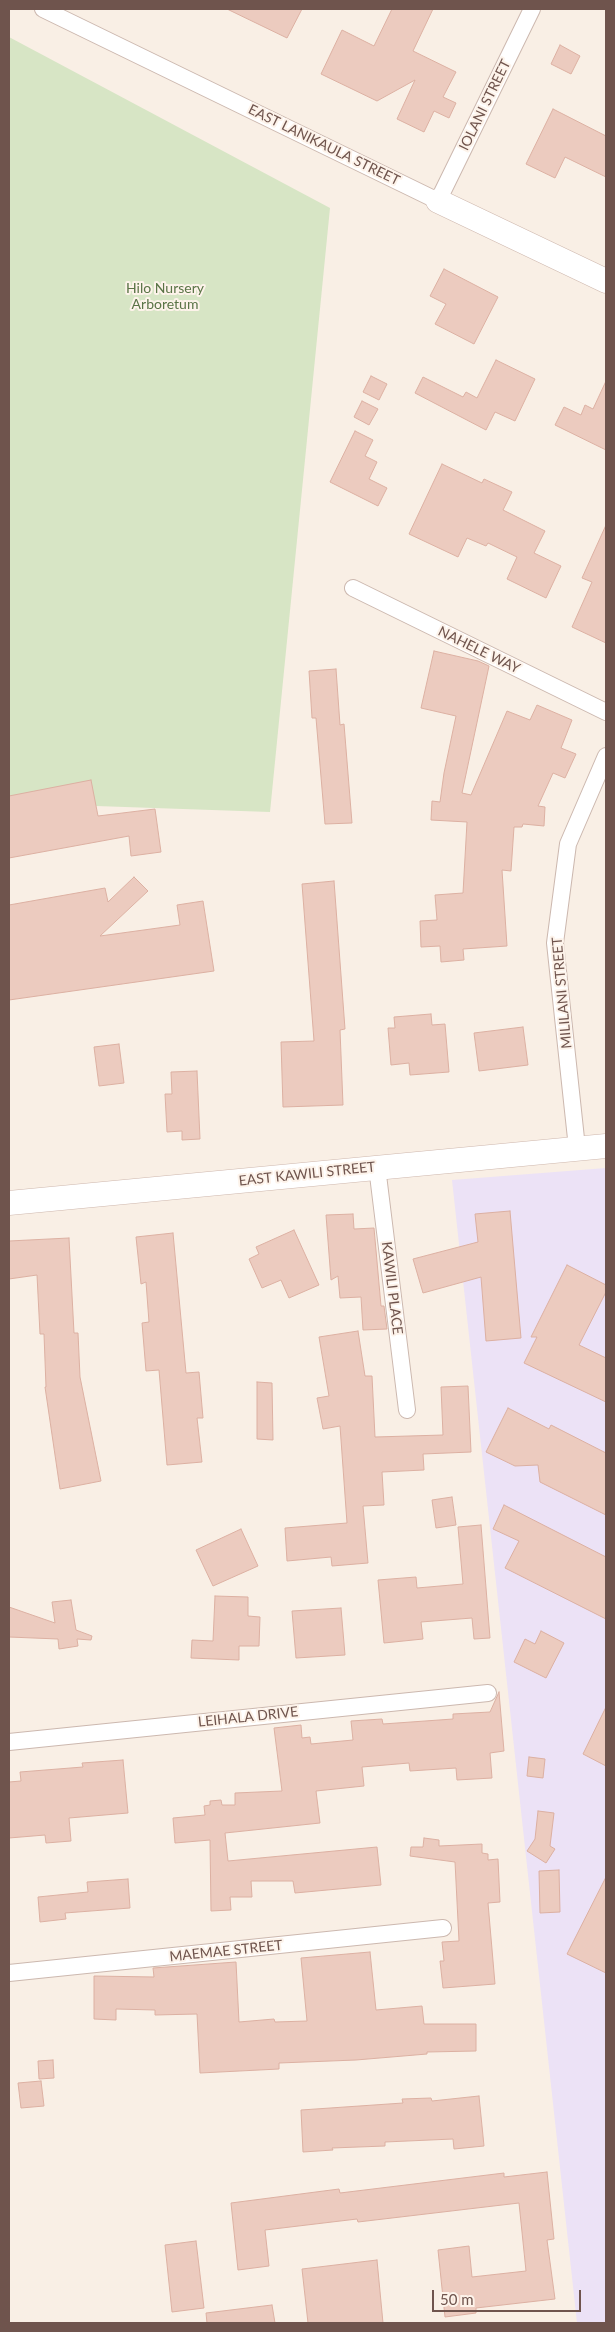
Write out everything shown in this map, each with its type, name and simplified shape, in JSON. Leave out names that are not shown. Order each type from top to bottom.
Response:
[{"type":"street","name":"EAST LANIKAULA STREET","points":[[43,9],[606,281]]},
{"type":"street","name":"IOLANI STREET","points":[[438,200],[532,9]]},
{"type":"street","name":"NAHELE WAY","points":[[353,588],[606,712]]},
{"type":"street","name":"MILILANI STREET","points":[[577,1148],[555,943],[568,844],[606,756]]},
{"type":"street","name":"EAST KAWILI STREET","points":[[9,1203],[606,1146]]},
{"type":"street","name":"KAWILI PLACE","points":[[377,1167],[407,1410]]},
{"type":"street","name":"LEIHALA DRIVE","points":[[9,1742],[488,1693]]},
{"type":"street","name":"MAEMAE STREET","points":[[9,1973],[443,1928]]},
{"type":"shaded area","points":[[606,1168],[606,2323],[577,2323],[452,1180]]},
{"type":"green space","name":"Hilo Nursery Arboretum","points":[[9,37],[330,208],[270,812],[9,803]]},
{"type":"building","points":[[227,9],[302,9],[287,38]]},
{"type":"building","points":[[392,9],[433,9],[413,51],[456,72],[443,97],[456,103],[449,118],[434,111],[424,132],[397,119],[415,80],[377,101],[321,74],[342,30],[374,46]]},
{"type":"building","points":[[560,45],[580,56],[571,74],[551,64]]},
{"type":"building","points":[[553,109],[606,136],[606,177],[565,157],[555,178],[526,164]]},
{"type":"building","points":[[444,269],[498,297],[474,344],[435,324],[446,304],[430,296]]},
{"type":"building","points":[[496,360],[535,379],[515,421],[495,412],[486,430],[415,393],[423,377],[463,397],[466,392],[477,398]]},
{"type":"building","points":[[371,376],[387,384],[379,400],[363,392]]},
{"type":"building","points":[[606,381],[606,450],[555,425],[564,407],[581,415],[585,405],[593,409]]},
{"type":"building","points":[[362,401],[378,409],[369,425],[354,417]]},
{"type":"building","points":[[355,431],[373,440],[365,456],[377,462],[369,479],[387,488],[378,506],[330,482]]},
{"type":"building","points":[[442,464],[482,483],[484,479],[512,492],[503,510],[545,531],[534,553],[561,566],[546,598],[507,579],[517,557],[488,543],[486,546],[467,538],[458,557],[409,534]]},
{"type":"building","points":[[606,525],[606,643],[572,627],[592,582],[582,578]]},
{"type":"building","points":[[434,651],[478,661],[489,666],[462,793],[471,795],[507,711],[530,720],[537,705],[572,720],[561,748],[576,754],[565,778],[553,773],[538,806],[545,807],[544,826],[523,824],[522,827],[514,827],[511,871],[502,870],[507,946],[463,949],[464,960],[441,962],[440,946],[421,947],[420,921],[437,920],[435,895],[463,893],[467,822],[431,820],[432,801],[440,802],[456,716],[421,708]]},
{"type":"building","points":[[336,669],[340,725],[344,724],[352,823],[325,824],[316,718],[312,718],[309,671]]},
{"type":"building","points":[[91,780],[98,816],[155,809],[161,852],[131,856],[129,836],[9,858],[9,796]]},
{"type":"building","points":[[134,877],[148,891],[100,936],[180,925],[177,905],[203,901],[214,971],[9,1000],[9,905],[105,888],[108,902]]},
{"type":"building","points":[[334,881],[345,1029],[340,1030],[343,1105],[283,1107],[281,1042],[314,1041],[302,884]]},
{"type":"building","points":[[431,1014],[432,1025],[445,1024],[449,1072],[410,1075],[409,1063],[391,1065],[388,1028],[395,1028],[394,1017]]},
{"type":"building","points":[[523,1027],[528,1065],[479,1071],[474,1033]]},
{"type":"building","points":[[119,1044],[124,1083],[99,1086],[94,1047]]},
{"type":"building","points":[[197,1071],[200,1139],[182,1140],[182,1131],[167,1132],[165,1094],[172,1094],[171,1072]]},
{"type":"building","points":[[510,1211],[521,1338],[486,1341],[481,1277],[423,1293],[413,1259],[478,1242],[475,1214]]},
{"type":"building","points":[[353,1214],[354,1229],[374,1228],[381,1306],[384,1306],[387,1329],[363,1330],[361,1297],[340,1298],[338,1276],[331,1280],[326,1215]]},
{"type":"building","points":[[294,1230],[319,1285],[289,1298],[281,1280],[262,1288],[249,1259],[259,1254],[256,1247]]},
{"type":"building","points":[[173,1233],[186,1373],[199,1372],[203,1418],[197,1418],[202,1462],[167,1465],[159,1370],[146,1371],[142,1323],[149,1322],[146,1282],[141,1284],[136,1237]]},
{"type":"building","points":[[69,1238],[74,1333],[78,1333],[80,1377],[101,1481],[60,1489],[45,1387],[44,1334],[40,1334],[37,1275],[9,1279],[9,1241]]},
{"type":"building","points":[[567,1265],[606,1285],[606,1292],[579,1345],[606,1358],[606,1402],[524,1363],[537,1337],[531,1337]]},
{"type":"building","points":[[358,1331],[365,1376],[372,1376],[375,1437],[443,1435],[441,1387],[468,1386],[471,1452],[423,1454],[424,1470],[382,1472],[384,1505],[363,1506],[368,1563],[332,1566],[331,1557],[287,1561],[285,1528],[347,1523],[340,1426],[323,1429],[317,1398],[329,1396],[319,1337]]},
{"type":"building","points":[[257,1382],[272,1383],[273,1440],[257,1439]]},
{"type":"building","points":[[508,1408],[549,1429],[551,1425],[606,1453],[606,1515],[540,1482],[538,1465],[515,1466],[486,1452]]},
{"type":"building","points":[[452,1497],[456,1525],[436,1528],[432,1500]]},
{"type":"building","points":[[504,1505],[606,1557],[606,1619],[505,1568],[519,1541],[493,1529]]},
{"type":"building","points":[[481,1525],[490,1638],[474,1639],[472,1618],[421,1622],[423,1639],[384,1643],[378,1580],[416,1577],[417,1588],[463,1584],[458,1527]]},
{"type":"building","points":[[241,1529],[258,1566],[213,1586],[196,1550]]},
{"type":"building","points":[[215,1596],[248,1597],[248,1616],[260,1617],[259,1646],[239,1646],[239,1660],[191,1658],[192,1640],[213,1641]]},
{"type":"building","points":[[71,1600],[76,1630],[92,1636],[91,1640],[77,1639],[78,1646],[59,1649],[58,1639],[9,1637],[9,1607],[55,1623],[52,1602]]},
{"type":"building","points":[[341,1608],[345,1655],[296,1658],[292,1611]]},
{"type":"building","points":[[541,1631],[564,1643],[546,1678],[514,1662],[525,1639],[535,1644]]},
{"type":"building","points":[[499,1692],[504,1751],[490,1753],[492,1778],[457,1780],[456,1768],[410,1771],[409,1763],[362,1767],[364,1786],[316,1791],[320,1823],[225,1833],[228,1861],[377,1847],[381,1885],[295,1893],[293,1881],[251,1881],[252,1897],[230,1897],[231,1910],[211,1911],[210,1840],[175,1843],[173,1818],[205,1815],[204,1806],[210,1805],[210,1801],[221,1800],[222,1805],[235,1805],[235,1793],[282,1791],[274,1728],[301,1725],[302,1738],[310,1737],[311,1744],[353,1740],[351,1721],[382,1719],[383,1724],[453,1719],[453,1714],[490,1712]]},
{"type":"building","points":[[606,1707],[606,1766],[583,1754]]},
{"type":"building","points":[[529,1757],[545,1759],[543,1778],[527,1776]]},
{"type":"building","points":[[123,1760],[128,1813],[69,1818],[71,1841],[46,1843],[45,1835],[9,1838],[9,1782],[21,1781],[20,1772],[83,1767],[82,1763]]},
{"type":"building","points":[[538,1811],[554,1813],[550,1846],[555,1849],[546,1863],[527,1851],[535,1839]]},
{"type":"building","points":[[424,1838],[439,1840],[439,1846],[482,1844],[482,1853],[488,1854],[488,1860],[498,1859],[500,1902],[488,1903],[495,1984],[443,1988],[440,1961],[444,1961],[442,1942],[459,1941],[455,1862],[410,1856],[411,1847],[423,1847]]},
{"type":"building","points":[[559,1870],[560,1912],[540,1913],[539,1871]]},
{"type":"building","points":[[606,1877],[606,1973],[567,1954]]},
{"type":"building","points":[[128,1879],[130,1908],[65,1913],[66,1919],[40,1922],[38,1897],[88,1892],[87,1882]]},
{"type":"building","points":[[370,1952],[376,2010],[422,2006],[424,2024],[476,2024],[476,2051],[427,2052],[427,2054],[356,2060],[279,2063],[279,2069],[200,2073],[197,2014],[155,2015],[155,2010],[116,2009],[116,2020],[94,2019],[94,1976],[154,1977],[153,1968],[236,1962],[239,2022],[274,2019],[275,2022],[307,2021],[301,1958]]},
{"type":"building","points":[[53,2060],[54,2078],[39,2079],[38,2061]]},
{"type":"building","points":[[41,2081],[44,2106],[21,2108],[18,2083]]},
{"type":"building","points":[[479,2096],[484,2146],[454,2149],[453,2139],[385,2142],[385,2146],[332,2148],[333,2150],[303,2152],[301,2110],[403,2103],[402,2099],[431,2098],[432,2101]]},
{"type":"building","points":[[547,2172],[554,2239],[547,2240],[555,2299],[476,2308],[476,2313],[445,2317],[438,2250],[469,2246],[472,2277],[526,2271],[519,2203],[358,2222],[357,2219],[265,2230],[269,2266],[238,2270],[231,2203],[339,2189],[340,2193],[504,2173],[504,2177]]},
{"type":"building","points":[[196,2241],[204,2308],[172,2312],[165,2245]]},
{"type":"building","points":[[377,2260],[383,2323],[308,2323],[302,2269]]},
{"type":"building","points":[[272,2305],[275,2323],[207,2323],[206,2313]]}]
